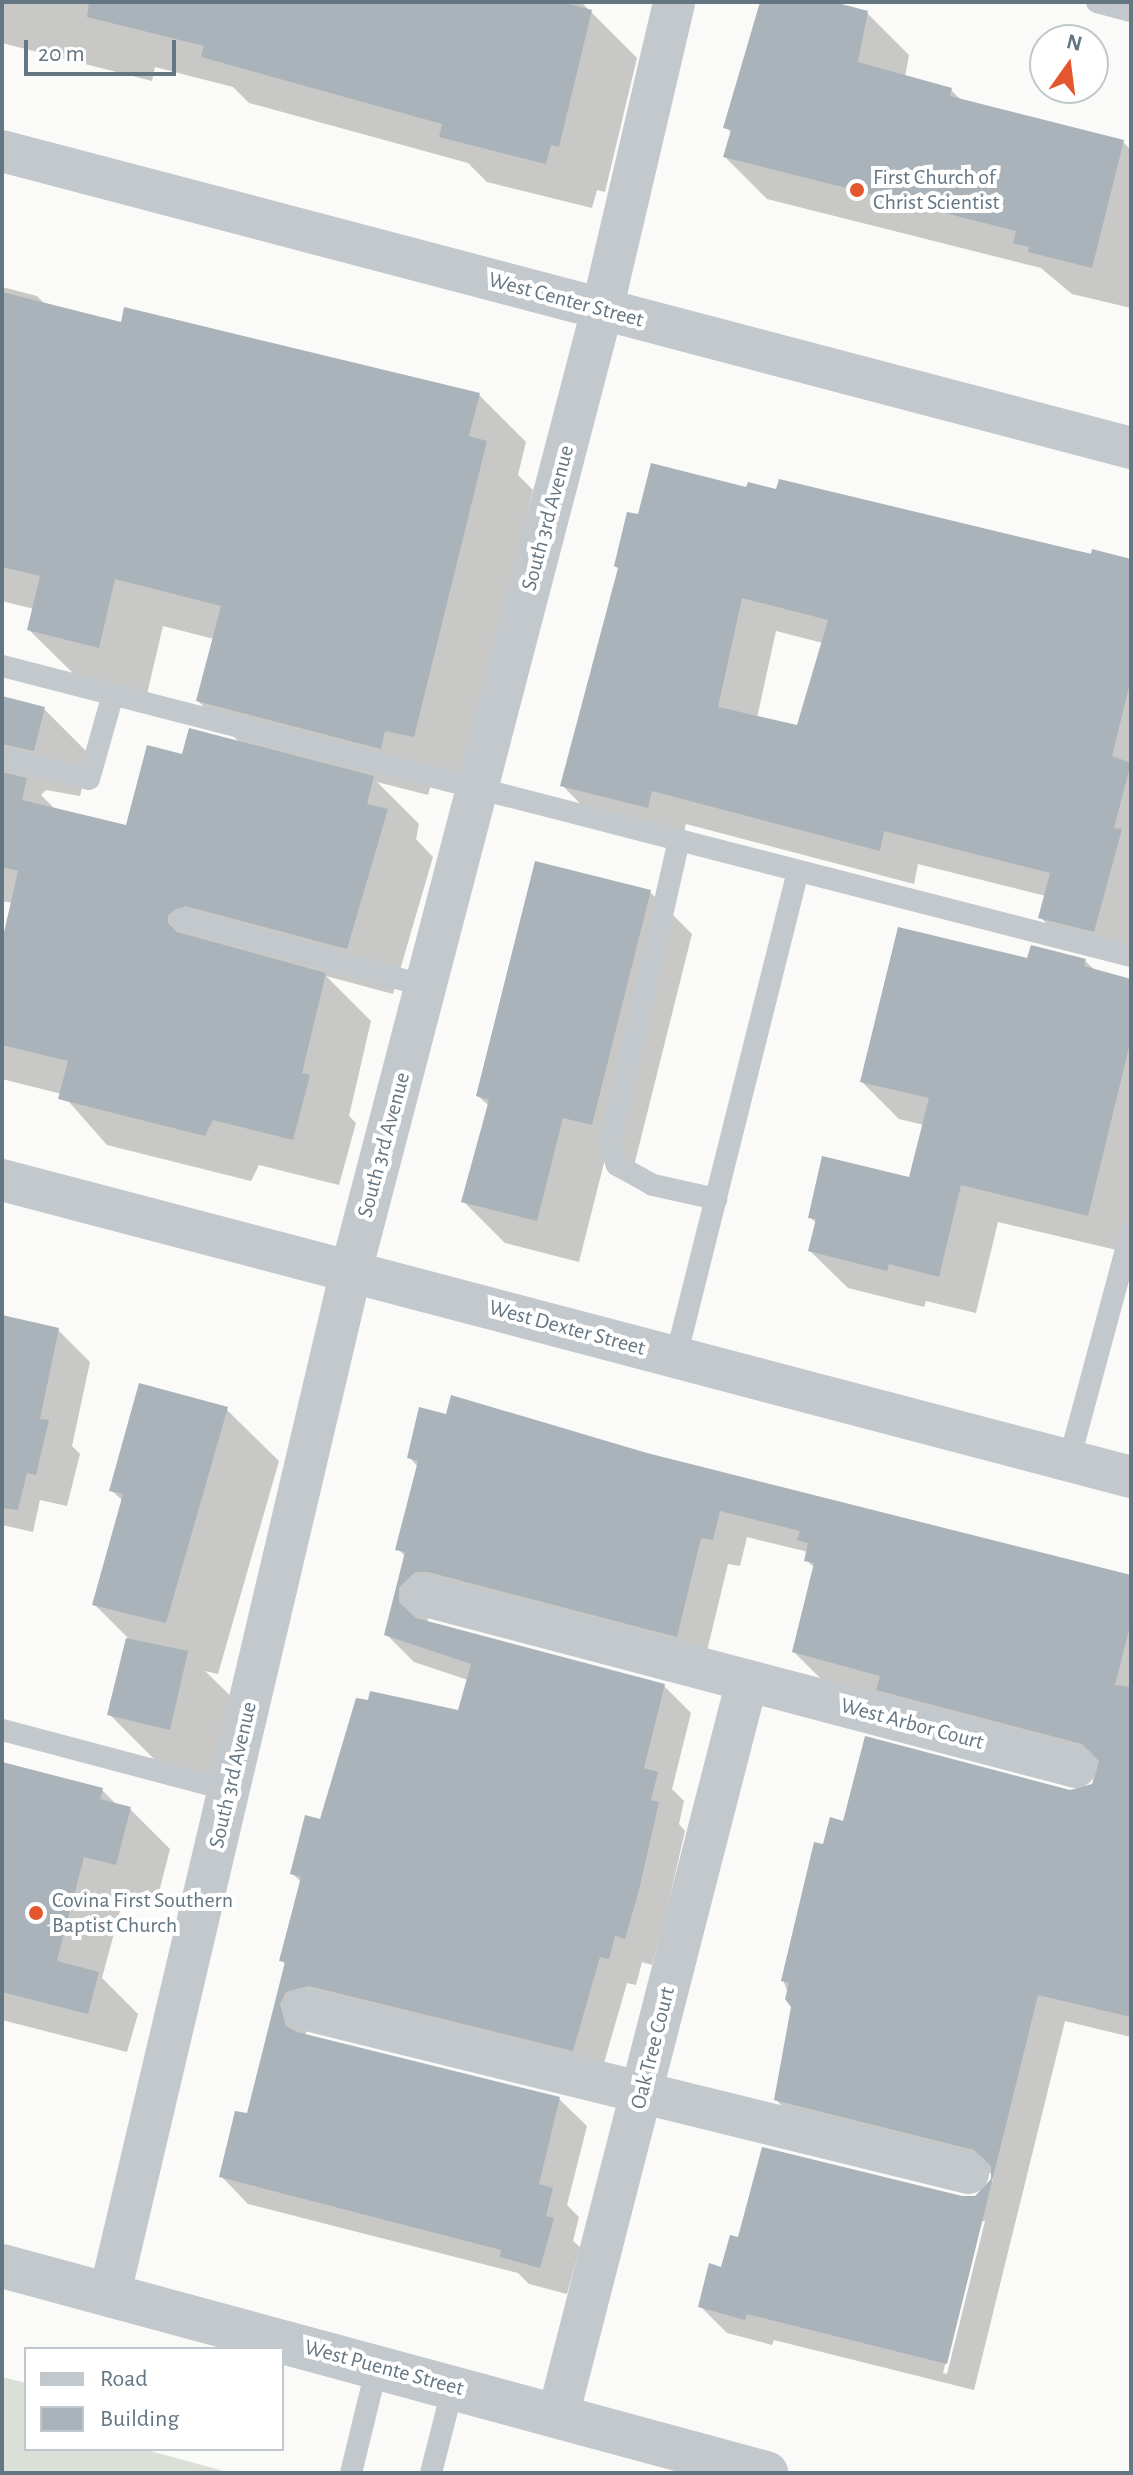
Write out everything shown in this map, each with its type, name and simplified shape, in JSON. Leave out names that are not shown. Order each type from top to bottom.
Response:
[{"type":"street","name":"South 3rd Avenue","points":[[110,2293],[351,1271],[602,310],[674,2]]},
{"type":"street","name":"West Center Street","points":[[2,151],[1131,448]]},
{"type":"street","name":"West Dexter Street","points":[[2,1180],[1131,1477]]},
{"type":"street","name":"West Arbor Court","points":[[422,1595],[1076,1767]]},
{"type":"street","name":"Oak Tree Court","points":[[558,2416],[747,1681]]},
{"type":"street","points":[[303,2009],[968,2173]]},
{"type":"street","name":"West Puente Street","points":[[2,2266],[766,2473]]},
{"type":"lane","points":[[1097,2],[1131,11]]},
{"type":"lane","points":[[2,666],[1131,956]]},
{"type":"lane","points":[[2,758],[89,779],[113,694]]},
{"type":"lane","points":[[679,840],[610,1144],[617,1165],[653,1185],[716,1199]]},
{"type":"lane","points":[[676,1357],[798,871]]},
{"type":"lane","points":[[181,919],[426,986]]},
{"type":"lane","points":[[1069,1461],[1131,1231]]},
{"type":"lane","points":[[2,1730],[229,1790]]},
{"type":"lane","points":[[351,2473],[377,2366]]},
{"type":"lane","points":[[431,2473],[453,2387]]},
{"type":"shaded area","points":[[2,2377],[24,2382],[24,2451],[150,2451],[231,2473],[2,2473]]},
{"type":"building","points":[[89,2],[561,2],[592,10],[559,147],[551,145],[546,164],[439,137],[442,124],[201,57],[204,46],[87,17]]},
{"type":"building","points":[[760,2],[834,2],[868,11],[858,62],[952,88],[950,96],[1124,140],[1092,268],[1028,252],[1029,247],[1013,243],[1016,231],[723,157],[731,130],[723,128]]},
{"type":"building","points":[[2,292],[121,322],[124,307],[480,393],[469,436],[487,441],[414,737],[385,731],[381,749],[196,701],[221,606],[115,579],[99,648],[27,630],[40,576],[2,567]]},
{"type":"building","points":[[651,463],[746,487],[748,482],[776,489],[779,479],[1091,554],[1092,549],[1131,559],[1131,679],[1112,756],[1131,763],[1114,828],[1122,829],[1094,932],[1038,918],[1050,873],[884,831],[880,851],[652,791],[648,808],[560,786],[618,568],[614,566],[627,512],[638,514]],"holes":[[[742,598],[828,620],[797,725],[718,707]]]},
{"type":"building","points":[[2,696],[45,707],[34,751],[2,744]]},
{"type":"building","points":[[189,728],[374,776],[367,804],[388,809],[347,949],[185,906],[168,915],[168,923],[177,932],[326,973],[302,1073],[310,1075],[293,1140],[213,1120],[205,1136],[58,1099],[68,1061],[2,1045],[2,941],[18,871],[2,867],[2,772],[27,778],[22,800],[126,825],[147,745],[182,754]]},
{"type":"building","points":[[535,861],[651,890],[592,1125],[563,1118],[537,1221],[461,1202],[489,1100],[476,1096]]},
{"type":"building","points":[[898,927],[1027,958],[1031,945],[1086,959],[1084,966],[1131,979],[1131,1039],[1088,1216],[961,1185],[939,1277],[889,1264],[887,1271],[808,1251],[816,1219],[808,1218],[822,1156],[909,1177],[929,1098],[860,1082]]},
{"type":"building","points":[[2,1315],[59,1328],[40,1419],[49,1420],[36,1475],[27,1473],[18,1510],[2,1508]]},
{"type":"building","points":[[139,1383],[228,1407],[166,1623],[92,1605],[123,1494],[109,1491]]},
{"type":"building","points":[[451,1395],[647,1453],[1131,1575],[1131,1622],[1115,1685],[1131,1687],[1131,2017],[1038,1995],[947,2364],[747,2314],[745,2320],[698,2307],[709,2263],[721,2267],[730,2235],[738,2237],[762,2147],[962,2196],[975,2196],[991,2179],[991,2166],[974,2150],[774,2100],[791,2007],[785,1999],[789,1983],[781,1981],[814,1842],[823,1844],[830,1817],[843,1821],[865,1736],[1070,1790],[1092,1784],[1099,1761],[1082,1744],[876,1690],[880,1676],[792,1652],[814,1563],[804,1561],[808,1543],[797,1540],[800,1531],[720,1511],[713,1540],[701,1538],[677,1637],[428,1572],[415,1572],[399,1588],[399,1602],[416,1618],[665,1684],[644,1768],[658,1772],[651,1800],[659,1802],[639,1890],[625,1939],[615,1936],[609,1959],[600,1957],[573,2051],[309,1986],[286,1992],[280,2004],[286,2026],[297,2032],[560,2097],[539,2184],[553,2188],[546,2216],[554,2218],[540,2268],[500,2257],[501,2250],[219,2177],[235,2111],[247,2113],[285,1962],[279,1961],[301,1877],[290,1874],[305,1815],[320,1819],[356,1698],[368,1700],[370,1691],[458,1710],[471,1664],[384,1635],[405,1552],[395,1550],[418,1461],[407,1458],[419,1407],[446,1414]]},
{"type":"building","points":[[126,1638],[188,1651],[170,1730],[107,1715]]},
{"type":"building","name":"Covina First Southern Baptist Church","points":[[2,1762],[103,1788],[100,1799],[131,1807],[116,1865],[84,1857],[57,1961],[99,1972],[88,2014],[2,1992]]},
{"type":"place","name":"First Church of Christ Scientist","points":[[857,190]]},
{"type":"place","name":"Covina First Southern Baptist Church","points":[[36,1913]]}]
